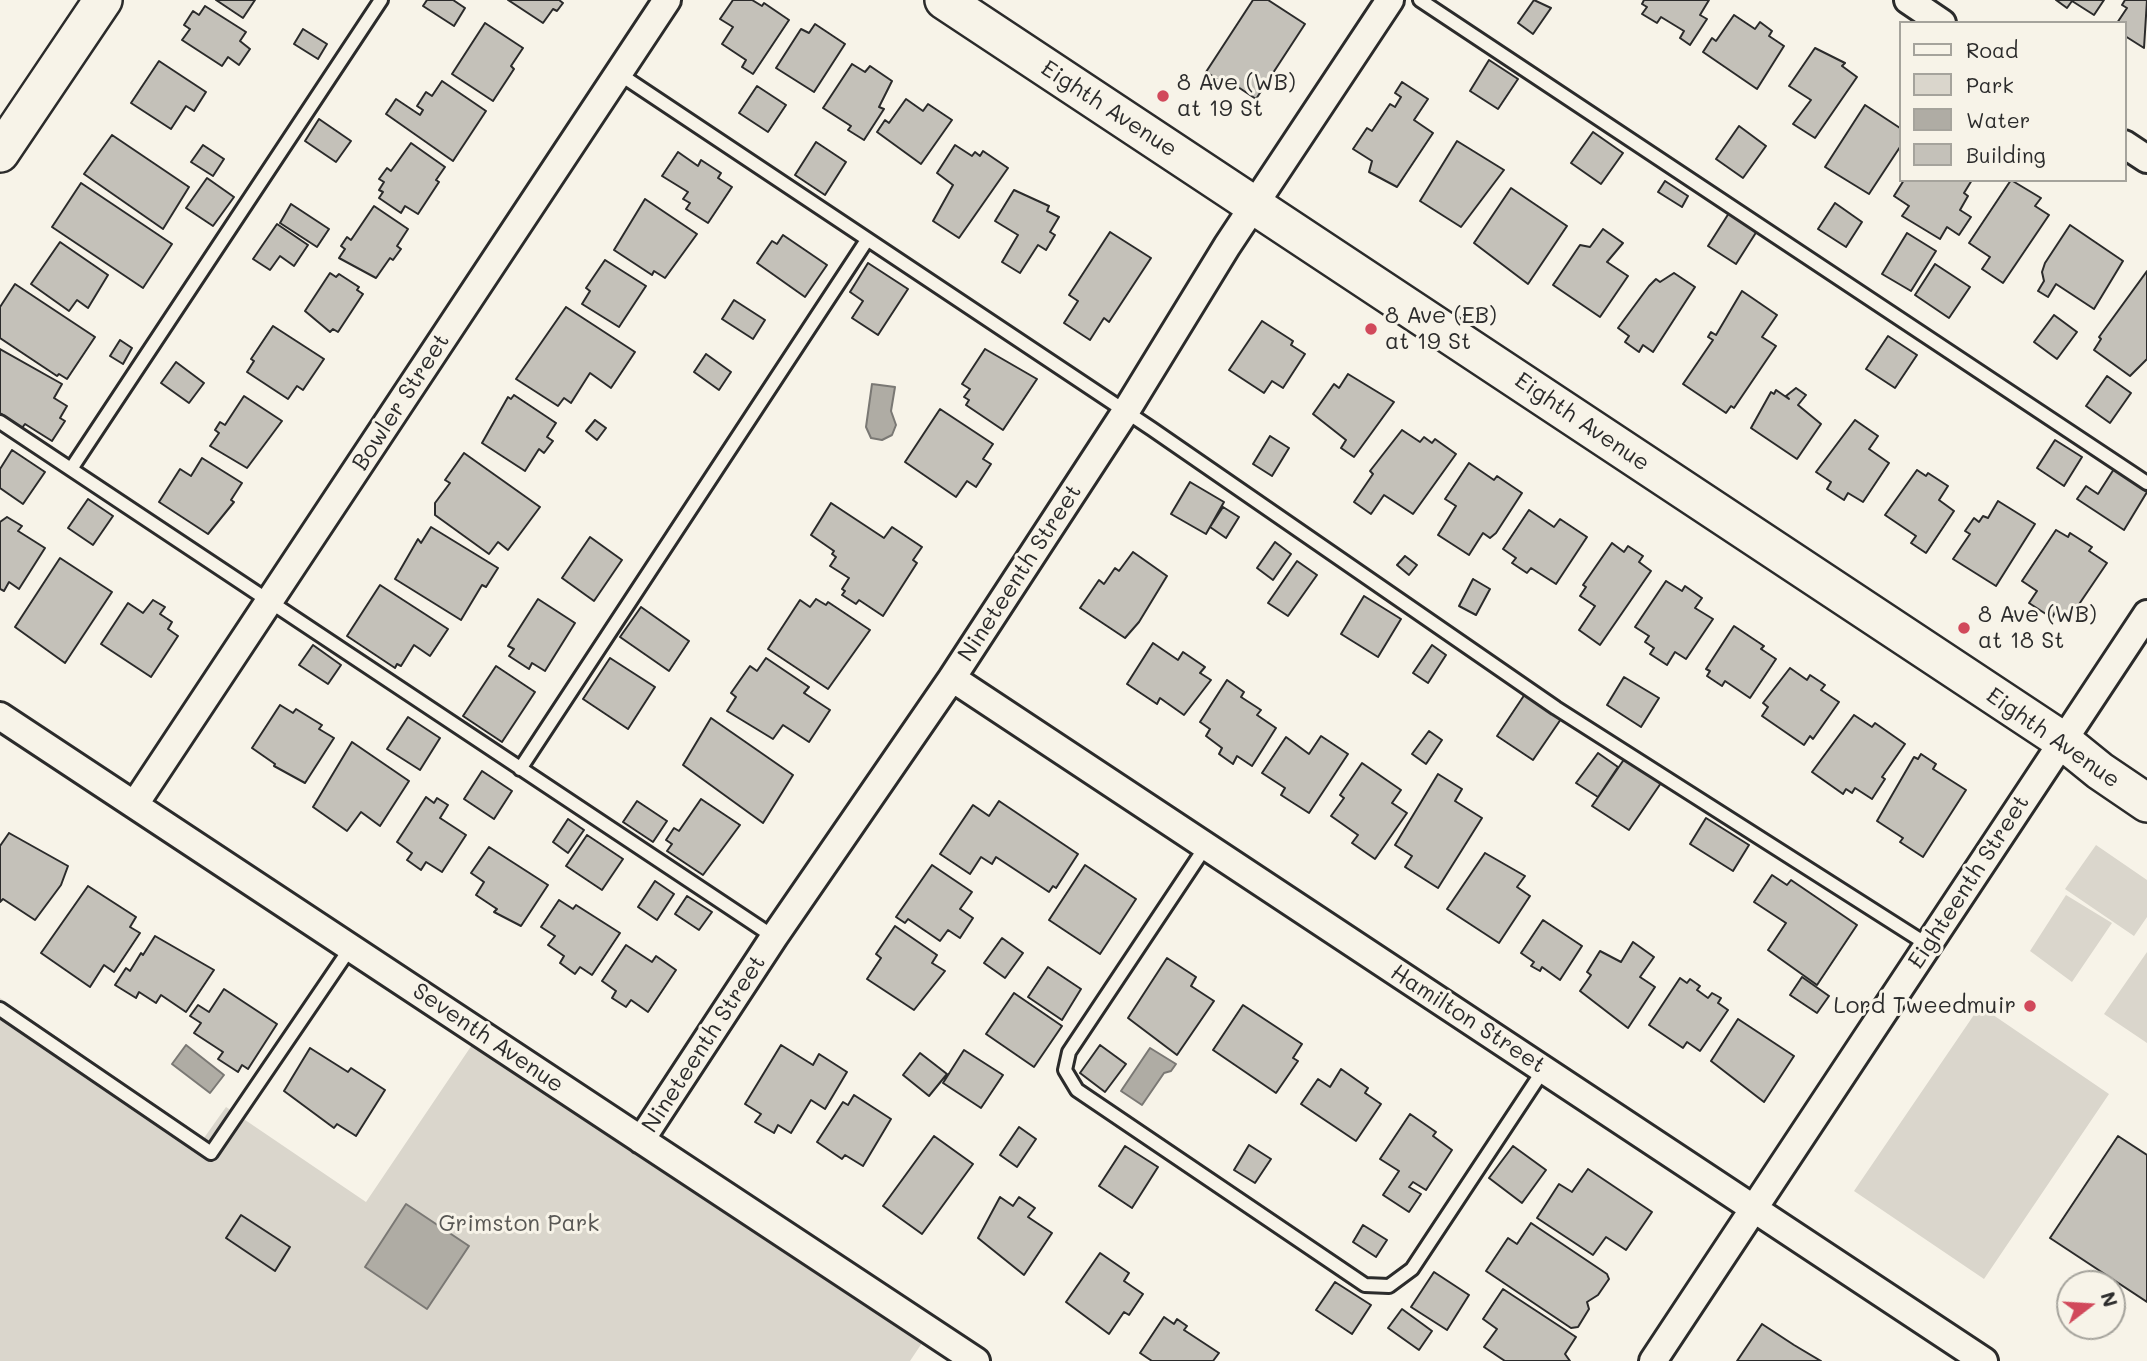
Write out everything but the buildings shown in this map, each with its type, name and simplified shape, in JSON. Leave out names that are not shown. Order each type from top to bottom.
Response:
[{"type":"street","name":"Bowler Street","points":[[135,804],[667,0]]},
{"type":"street","name":"Eighth Avenue","points":[[944,0],[2063,741],[2100,771],[2147,803]]},
{"type":"street","name":"Nineteenth Street","points":[[641,1140],[774,937],[952,678],[1126,411],[1254,205],[1390,0]]},
{"type":"street","points":[[1908,0],[1939,21]]},
{"type":"street","points":[[0,153],[100,1]]},
{"type":"street","points":[[2126,145],[2147,159]]},
{"type":"street","name":"Eighteenth Street","points":[[1653,1361],[2147,614]]},
{"type":"street","name":"Hamilton Street","points":[[952,678],[1984,1361]]},
{"type":"street","name":"Seventh Avenue","points":[[0,716],[976,1361]]},
{"type":"lane","points":[[71,469],[382,0]]},
{"type":"lane","points":[[1420,0],[2147,483]]},
{"type":"lane","points":[[618,73],[1126,411],[1556,708],[1928,945]]},
{"type":"lane","points":[[520,769],[867,240]]},
{"type":"lane","points":[[0,422],[268,603],[774,937]]},
{"type":"lane","points":[[1206,846],[1069,1052],[1065,1070],[1077,1090],[1365,1285],[1389,1286],[1412,1269],[1544,1069]]},
{"type":"lane","points":[[0,1009],[211,1153],[352,947]]},
{"type":"green space","points":[[2096,845],[2147,880],[2147,917],[2134,936],[2065,889]]},
{"type":"green space","points":[[2066,895],[2112,923],[2072,982],[2030,951]]},
{"type":"green space","points":[[2147,952],[2147,1043],[2104,1014]]},
{"type":"green space","name":"Grimston Park","points":[[0,998],[204,1138],[226,1107],[366,1202],[480,1033],[930,1331],[910,1361],[0,1361]]},
{"type":"green space","points":[[1980,1006],[2109,1094],[1984,1279],[1854,1191]]},
{"type":"water","points":[[872,384],[895,387],[891,411],[896,425],[892,435],[882,440],[871,438],[866,427]]},
{"type":"water","points":[[186,1045],[224,1075],[210,1093],[172,1064]]},
{"type":"water","points":[[1150,1048],[1176,1064],[1171,1071],[1164,1073],[1142,1105],[1121,1091]]},
{"type":"water","points":[[406,1204],[469,1246],[427,1309],[365,1267]]},
{"type":"place","name":"8 Ave (WB) at 19 St","points":[[1163,96]]},
{"type":"place","name":"8 Ave (EB) at 19 St","points":[[1371,329]]},
{"type":"place","name":"8 Ave (WB) at 18 St","points":[[1964,628]]},
{"type":"place","name":"Lord Tweedmuir","points":[[2030,1006]]}]
